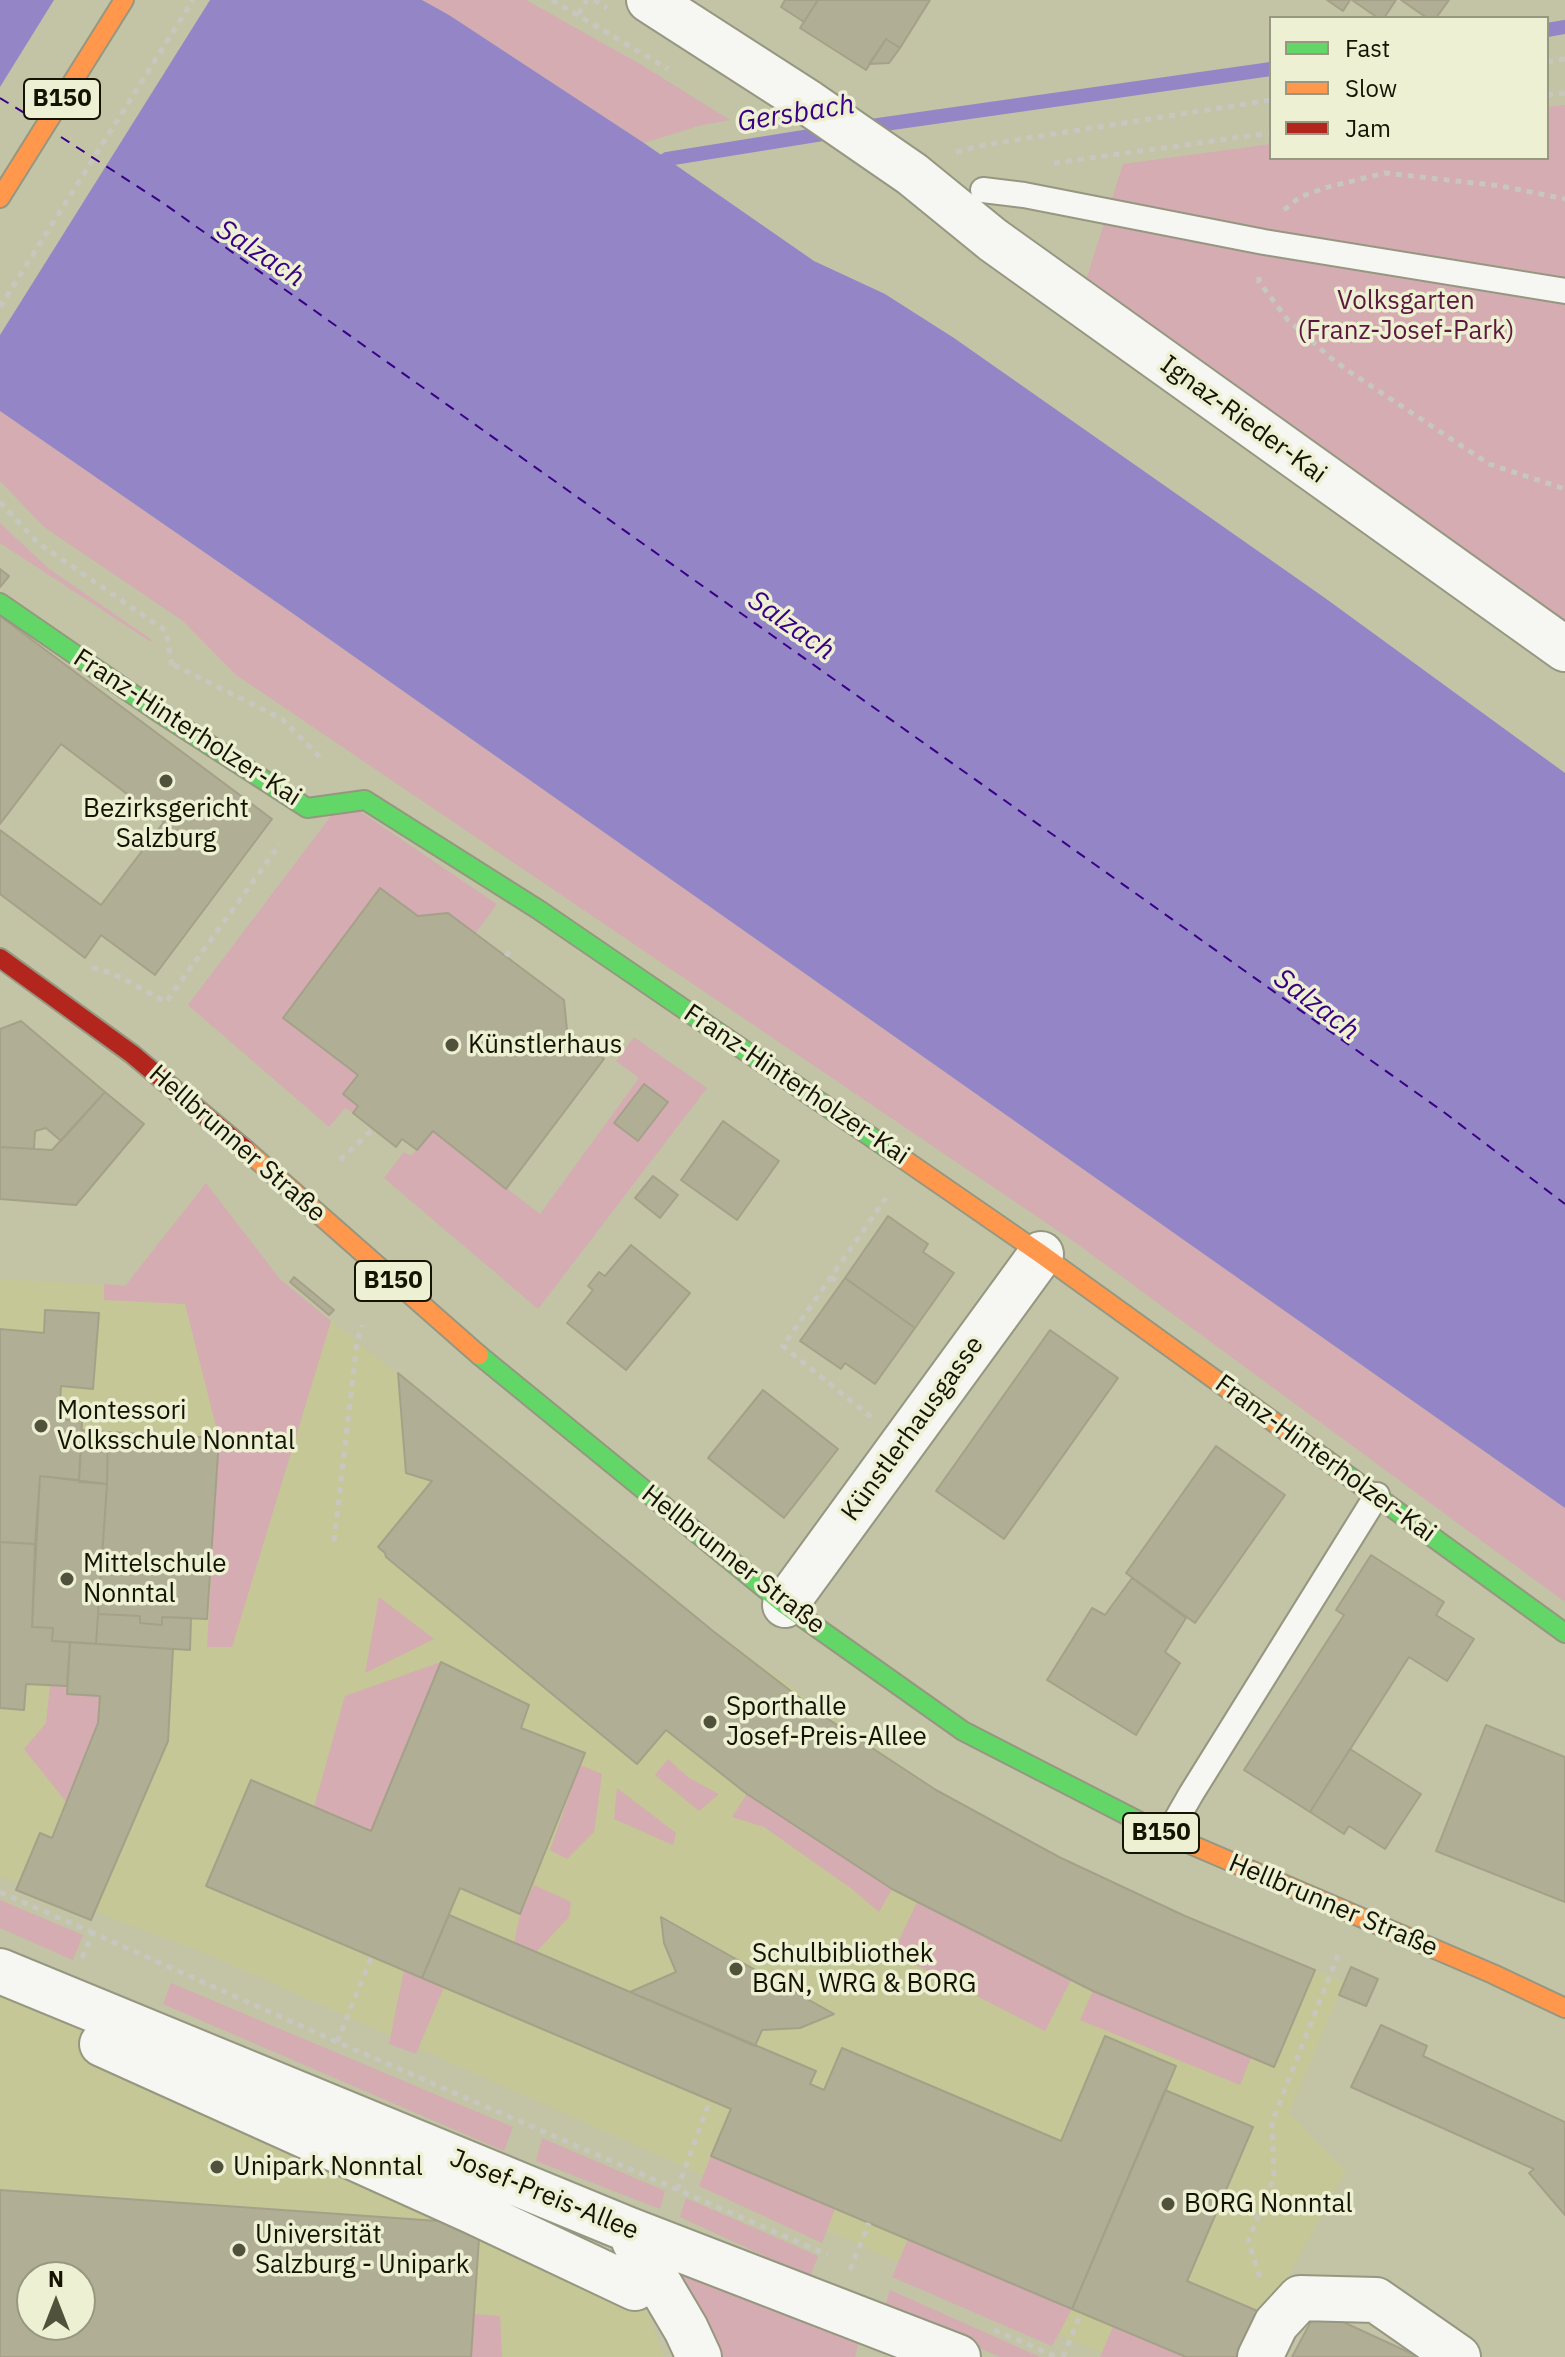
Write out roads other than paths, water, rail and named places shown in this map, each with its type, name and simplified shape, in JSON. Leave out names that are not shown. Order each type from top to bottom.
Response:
[{"type":"main road","name":"B150","points":[[0,198],[124,0]]},
{"type":"main road","name":"Franz-Hinterholzer-Kai","points":[[0,603],[157,711],[307,808],[365,800],[539,910],[1041,1254],[1565,1633]]},
{"type":"main road","name":"Hellbrunner Straße","points":[[0,958],[132,1054],[290,1187],[405,1292],[499,1372],[785,1605],[963,1731],[1167,1836],[1493,1974],[1565,2008]]},
{"type":"street","name":"Ignaz-Rieder-Kai","points":[[649,0],[875,148],[939,169],[993,240],[1565,649]]},
{"type":"street","name":"Künstlerhausgasse","points":[[785,1605],[1041,1254]]},
{"type":"street","name":"Josef-Preis-Allee","points":[[0,1971],[627,2229],[972,2342]]},
{"type":"street","name":"Josef-Preis-Allee","points":[[0,2004],[80,2034],[635,2288]]},
{"type":"street","points":[[627,2229],[699,2357]]},
{"type":"street","points":[[1268,2340],[1300,2298],[1376,2300],[1458,2357]]},
{"type":"lane","points":[[983,190],[1024,195],[1264,242],[1565,291]]},
{"type":"lane","points":[[1167,1836],[1377,1495]]},
{"type":"water","name":"Salzach","points":[[0,0],[422,0],[644,143],[814,261],[885,294],[954,338],[1325,598],[1565,773],[1565,1508],[0,411]]},
{"type":"waterway","name":"Gersbach","points":[[1549,30],[1565,27]]},
{"type":"waterway","name":"Gersbach","points":[[864,127],[1269,69]]},
{"type":"waterway","name":"Gersbach","points":[[652,168],[667,159],[835,132]]},
{"type":"place","name":"Bezirksgericht Salzburg","points":[[166,781]]},
{"type":"place","name":"Künstlerhaus","points":[[452,1045]]},
{"type":"place","name":"Montessori Volksschule Nonntal","points":[[41,1426]]},
{"type":"place","name":"Mittelschule Nonntal","points":[[67,1579]]},
{"type":"place","name":"Sporthalle Josef-Preis-Allee","points":[[710,1722]]},
{"type":"place","name":"Schulbibliothek BGN, WRG & BORG","points":[[736,1969]]},
{"type":"place","name":"Unipark Nonntal","points":[[217,2167]]},
{"type":"place","name":"BORG Nonntal","points":[[1168,2204]]},
{"type":"place","name":"Universität Salzburg - Unipark","points":[[239,2250]]},
{"type":"park label","name":"Volksgarten (Franz-Josef-Park)","points":[[1406,316]]}]
